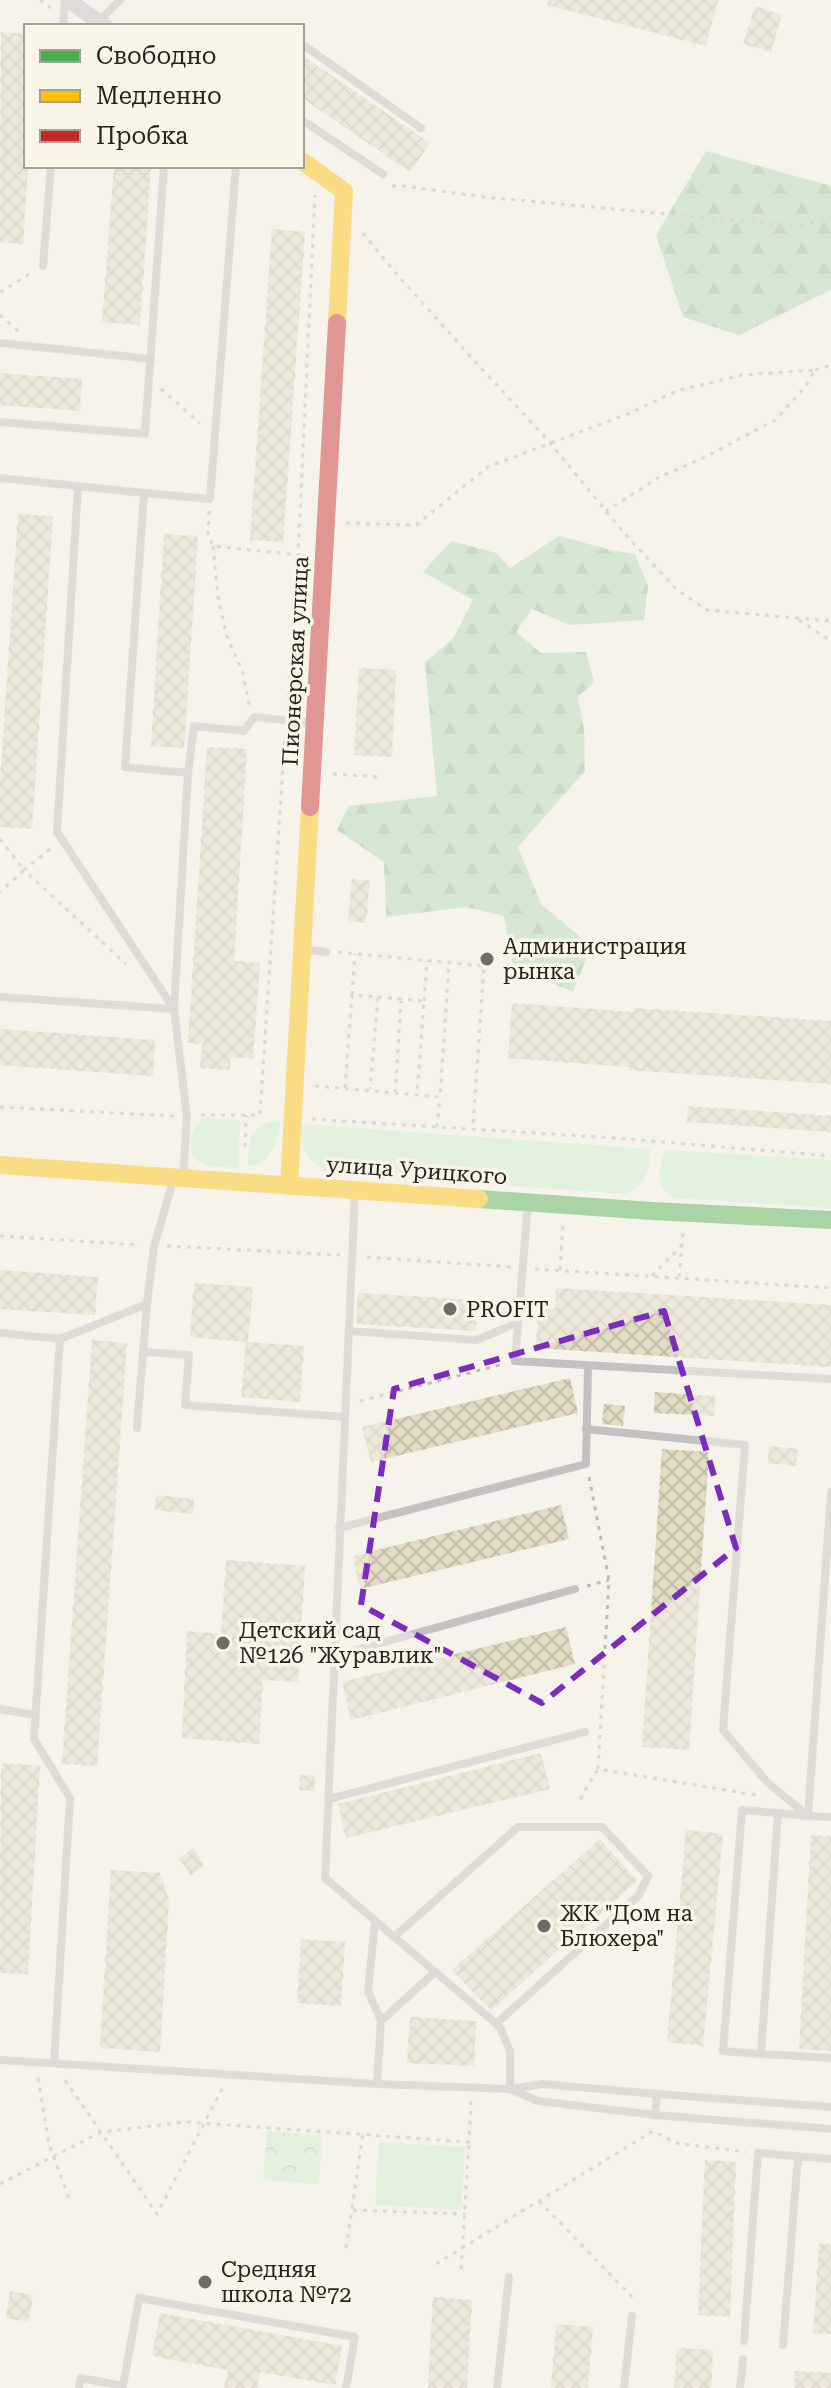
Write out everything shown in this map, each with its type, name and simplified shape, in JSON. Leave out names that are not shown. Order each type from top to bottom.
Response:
[{"type":"street","points":[[66,0],[102,24]]},
{"type":"street","points":[[304,162],[344,191],[343,208]]},
{"type":"street","name":"Пионерская улица","points":[[289,1186],[343,208]]},
{"type":"street","name":"улица Урицкого","points":[[0,1165],[831,1220]]},
{"type":"lane","points":[[63,24],[66,0]]},
{"type":"lane","points":[[102,24],[120,0]]},
{"type":"lane","points":[[304,45],[421,128]]},
{"type":"lane","points":[[304,121],[383,174]]},
{"type":"lane","points":[[43,266],[51,168]]},
{"type":"lane","points":[[0,422],[145,434],[164,168]]},
{"type":"lane","points":[[0,478],[210,499],[236,168]]},
{"type":"lane","points":[[0,343],[151,359]]},
{"type":"lane","points":[[78,486],[57,832],[174,1009]]},
{"type":"lane","points":[[144,493],[125,767],[188,773]]},
{"type":"lane","points":[[137,1428],[154,1246],[179,1178],[187,1117],[174,1009],[188,773],[194,726],[244,731],[254,717],[315,723]]},
{"type":"lane","points":[[303,949],[326,952]]},
{"type":"lane","points":[[0,997],[174,1009]]},
{"type":"lane","points":[[355,1190],[325,1878],[496,2024],[510,2051],[510,2089]]},
{"type":"lane","points":[[528,1202],[515,1361],[831,1379]]},
{"type":"lane","points":[[0,1333],[60,1339],[147,1304]]},
{"type":"lane","points":[[349,1331],[476,1340],[518,1323]]},
{"type":"lane","points":[[54,2063],[70,1798],[34,1739],[60,1339]]},
{"type":"lane","points":[[143,1352],[189,1355],[185,1405],[345,1417]]},
{"type":"lane","points":[[339,1528],[586,1464],[588,1366]]},
{"type":"lane","points":[[586,1429],[745,1445],[723,1730],[767,1782],[808,1816]]},
{"type":"lane","points":[[808,1816],[831,1492]]},
{"type":"lane","points":[[334,1656],[575,1589]]},
{"type":"lane","points":[[0,1709],[35,1715]]},
{"type":"lane","points":[[329,1799],[585,1732]]},
{"type":"lane","points":[[831,1817],[742,1810],[723,2051],[831,2058]]},
{"type":"lane","points":[[761,2054],[778,1813]]},
{"type":"lane","points":[[394,1937],[518,1827],[602,1827],[648,1876],[639,1895],[496,2024]]},
{"type":"lane","points":[[375,1921],[368,1991],[381,2021],[377,2084]]},
{"type":"lane","points":[[381,2021],[435,1972]]},
{"type":"lane","points":[[0,2060],[377,2084],[510,2089],[543,2084],[831,2107]]},
{"type":"lane","points":[[510,2089],[538,2101],[655,2115],[831,2129]]},
{"type":"lane","points":[[655,2115],[657,2094]]},
{"type":"lane","points":[[744,2341],[758,2153],[831,2159]]},
{"type":"lane","points":[[783,2345],[798,2157]]},
{"type":"lane","points":[[497,2388],[509,2277]]},
{"type":"lane","points":[[79,2388],[81,2378],[123,2386],[139,2298],[355,2337],[346,2388]]},
{"type":"lane","points":[[624,2388],[632,2316]]},
{"type":"lane","points":[[740,2388],[743,2359]]},
{"type":"path","points":[[391,186],[798,226],[831,218]]},
{"type":"path","points":[[0,1107],[187,1117],[260,1115],[298,556],[316,191]]},
{"type":"path","points":[[343,208],[394,271],[550,443],[676,589],[707,610],[831,621]]},
{"type":"path","points":[[0,292],[43,266]]},
{"type":"path","points":[[213,546],[298,556],[326,533],[357,522],[416,525],[488,467],[630,413],[676,391],[742,375],[815,370],[831,365]]},
{"type":"path","points":[[606,511],[658,478],[775,420],[806,386],[815,370]]},
{"type":"path","points":[[149,378],[216,437]]},
{"type":"path","points":[[210,499],[208,534],[213,546],[218,596],[226,634],[243,673],[247,700],[254,717]]},
{"type":"path","points":[[796,618],[831,641]]},
{"type":"path","points":[[313,773],[381,777]]},
{"type":"path","points":[[0,892],[62,838]]},
{"type":"path","points":[[0,839],[24,870],[131,969]]},
{"type":"path","points":[[326,952],[484,966],[473,1128]]},
{"type":"path","points":[[345,1088],[356,953]]},
{"type":"path","points":[[417,1095],[427,960]]},
{"type":"path","points":[[437,1127],[449,962]]},
{"type":"path","points":[[352,995],[424,1001]]},
{"type":"path","points":[[370,1090],[378,997]]},
{"type":"path","points":[[395,1093],[402,999]]},
{"type":"path","points":[[294,1084],[440,1097]]},
{"type":"path","points":[[245,1147],[246,1115]]},
{"type":"path","points":[[309,1118],[831,1156]]},
{"type":"path","points":[[559,1270],[563,1226]]},
{"type":"path","points":[[679,1278],[683,1233]]},
{"type":"path","points":[[0,1236],[831,1288]]},
{"type":"path","points":[[652,1276],[682,1245]]},
{"type":"path","points":[[345,1405],[515,1361]]},
{"type":"path","points":[[580,1799],[598,1769],[609,1580],[586,1464]]},
{"type":"path","points":[[575,1589],[609,1580]]},
{"type":"path","points":[[598,1769],[789,1800]]},
{"type":"path","points":[[36,2062],[49,2144],[69,2199]]},
{"type":"path","points":[[54,2063],[157,2214],[229,2074]]},
{"type":"path","points":[[461,2269],[472,2088]]},
{"type":"path","points":[[0,2184],[101,2132],[186,2122],[469,2142]]},
{"type":"path","points":[[436,2264],[653,2131],[676,2143],[758,2153]]},
{"type":"path","points":[[346,2248],[363,2134]]},
{"type":"path","points":[[539,2201],[634,2299]]},
{"type":"path","points":[[352,2210],[465,2214]]},
{"type":"highlighted area","points":[[664,1311],[736,1548],[542,1703],[361,1605],[394,1389]]},
{"type":"green space","points":[[706,151],[831,186],[831,290],[739,335],[683,317],[656,235]]},
{"type":"green space","points":[[559,536],[635,554],[648,586],[644,620],[569,625],[532,609],[516,632],[541,653],[586,652],[594,682],[578,697],[584,729],[585,771],[518,847],[541,904],[591,946],[573,992],[513,967],[504,916],[466,907],[386,917],[384,862],[337,830],[349,806],[437,796],[425,662],[453,639],[473,600],[423,572],[451,541],[496,553],[510,568]]},
{"type":"green space","points":[[203,1118],[240,1120],[238,1168],[208,1165],[195,1159],[190,1146],[191,1138]]},
{"type":"green space","points":[[272,1121],[280,1122],[271,1151],[261,1162],[248,1166],[253,1133]]},
{"type":"green space","points":[[300,1124],[650,1149],[650,1157],[642,1181],[626,1194],[324,1172],[306,1151]]},
{"type":"green space","points":[[667,1150],[831,1160],[831,1208],[675,1198],[664,1190],[659,1177]]},
{"type":"green space","points":[[267,2131],[322,2136],[319,2184],[263,2180]]},
{"type":"green space","points":[[379,2142],[465,2147],[461,2210],[375,2205]]},
{"type":"building","points":[[548,0],[718,0],[706,46],[547,5]]},
{"type":"building","points":[[755,6],[782,15],[771,52],[743,44]]},
{"type":"building","points":[[1,32],[24,34],[24,168],[28,168],[23,244],[0,242]]},
{"type":"building","points":[[304,56],[430,143],[410,172],[304,99]]},
{"type":"building","points":[[114,168],[151,168],[140,325],[102,322]]},
{"type":"building","points":[[272,229],[305,232],[283,542],[250,540]]},
{"type":"building","points":[[0,373],[82,379],[80,411],[0,405]]},
{"type":"building","points":[[18,514],[53,516],[32,829],[0,827],[0,782]]},
{"type":"building","points":[[164,534],[198,536],[184,748],[151,746]]},
{"type":"building","points":[[359,668],[396,670],[392,757],[354,755]]},
{"type":"building","points":[[207,747],[247,749],[234,961],[260,963],[253,1059],[231,1057],[230,1070],[200,1068],[202,1044],[188,1043]]},
{"type":"building","points":[[352,879],[370,881],[366,923],[348,921]]},
{"type":"building","points":[[512,1003],[831,1021],[831,1084],[508,1058]]},
{"type":"building","points":[[0,1029],[155,1040],[153,1076],[0,1065]]},
{"type":"building","points":[[688,1106],[831,1116],[831,1132],[687,1122]]},
{"type":"building","points":[[0,1270],[98,1277],[95,1315],[0,1309]]},
{"type":"building","points":[[194,1283],[253,1287],[248,1342],[304,1346],[300,1402],[241,1397],[246,1342],[190,1337]]},
{"type":"building","points":[[556,1288],[831,1305],[831,1367],[536,1348],[538,1308],[555,1308]]},
{"type":"building","points":[[358,1293],[478,1300],[476,1331],[356,1324]]},
{"type":"building","points":[[92,1340],[127,1343],[97,1766],[62,1764]]},
{"type":"building","points":[[570,1378],[578,1413],[371,1462],[362,1427]]},
{"type":"building","points":[[655,1392],[715,1396],[714,1416],[654,1413]]},
{"type":"building","points":[[604,1404],[625,1406],[623,1426],[602,1424]]},
{"type":"building","points":[[769,1446],[798,1449],[796,1466],[768,1463]]},
{"type":"building","points":[[662,1449],[709,1452],[689,1750],[642,1747]]},
{"type":"building","points":[[156,1495],[194,1499],[193,1514],[154,1510]]},
{"type":"building","points":[[561,1505],[569,1539],[360,1589],[352,1556]]},
{"type":"building","points":[[226,1560],[305,1566],[298,1682],[263,1680],[259,1744],[182,1738],[187,1631],[221,1634]]},
{"type":"building","points":[[566,1627],[575,1664],[351,1720],[342,1682]]},
{"type":"building","points":[[541,1753],[550,1789],[346,1838],[338,1804]]},
{"type":"building","points":[[1,1763],[40,1766],[28,1974],[0,1973]]},
{"type":"building","points":[[300,1775],[315,1776],[314,1791],[299,1790]]},
{"type":"building","points":[[686,1830],[723,1834],[703,2046],[667,2042]]},
{"type":"building","points":[[811,1835],[831,1836],[831,2051],[799,2049]]},
{"type":"building","name":"ЖК \"Дом на Блюхера\"","points":[[600,1839],[637,1881],[491,2010],[452,1970]]},
{"type":"building","points":[[193,1848],[204,1866],[190,1875],[179,1858]]},
{"type":"building","points":[[111,1870],[160,1873],[169,1901],[160,2052],[100,2048]]},
{"type":"building","points":[[301,1939],[345,1942],[341,2006],[297,2003]]},
{"type":"building","points":[[410,2017],[476,2021],[474,2066],[407,2063]]},
{"type":"building","points":[[705,2160],[736,2162],[730,2317],[698,2315]]},
{"type":"building","points":[[819,2244],[831,2244],[831,2334],[813,2333]]},
{"type":"building","points":[[10,2291],[33,2295],[29,2322],[6,2318]]},
{"type":"building","points":[[433,2297],[472,2300],[467,2388],[428,2388]]},
{"type":"building","points":[[160,2313],[342,2346],[335,2385],[260,2372],[257,2388],[224,2388],[228,2370],[152,2356]]},
{"type":"building","points":[[556,2324],[593,2327],[588,2388],[551,2388]]},
{"type":"building","points":[[677,2348],[713,2350],[711,2388],[674,2388]]},
{"type":"building","points":[[795,2371],[831,2373],[831,2388],[794,2388]]},
{"type":"traffic: fast","points":[[479,1199],[831,1220]]},
{"type":"traffic: slow","points":[[304,162],[344,191],[337,323]]},
{"type":"traffic: slow","points":[[289,1186],[310,807]]},
{"type":"traffic: slow","points":[[0,1165],[479,1199]]},
{"type":"traffic: jam","points":[[310,807],[337,323]]},
{"type":"place","name":"Администрация рынка","points":[[487,959]]},
{"type":"place","name":"PROFIT","points":[[450,1309]]},
{"type":"place","name":"Детский сад №126 \"Журавлик\"","points":[[223,1643]]},
{"type":"place","name":"ЖК \"Дом на Блюхера\"","points":[[544,1926]]},
{"type":"place","name":"Средняя школа №72","points":[[205,2282]]}]
